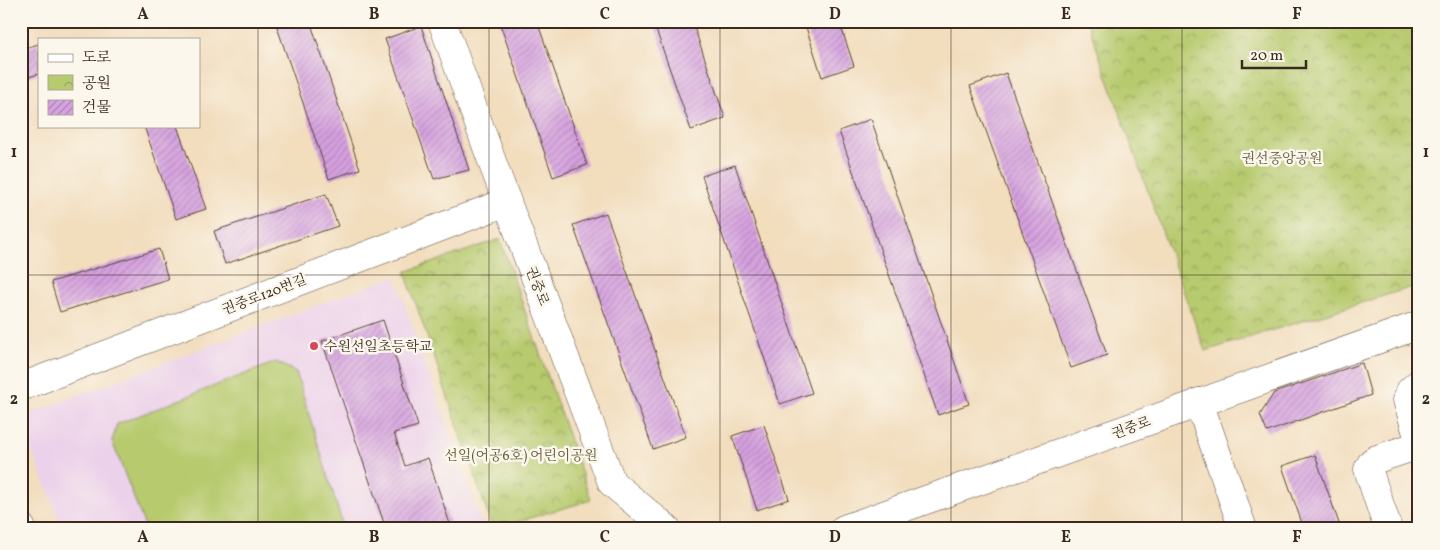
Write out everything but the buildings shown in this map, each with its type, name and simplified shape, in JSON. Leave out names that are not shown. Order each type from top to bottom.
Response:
[{"type":"street","name":"권중로","points":[[442,21],[507,202],[612,483],[667,529]]},
{"type":"street","name":"권중로120번길","points":[[21,387],[507,202]]},
{"type":"street","name":"권중로","points":[[844,529],[1419,325]]},
{"type":"street","points":[[1419,383],[1410,391],[1408,400],[1419,440]]},
{"type":"street","points":[[1199,402],[1243,529]]},
{"type":"street","points":[[1388,529],[1368,469],[1372,462],[1419,445]]},
{"type":"shaded area","name":"수원선일초등학교","points":[[395,276],[483,529],[63,529],[21,423],[21,417]]},
{"type":"green space","name":"권선중앙공원","points":[[1087,21],[1419,21],[1419,285],[1205,351]]},
{"type":"green space","name":"선일(어공6호) 어린이공원","points":[[500,239],[591,500],[493,529],[405,272]]},
{"type":"green space","points":[[276,362],[296,372],[344,529],[146,529],[112,441],[117,424]]},
{"type":"place","name":"수원선일초등학교","points":[[314,346]]}]
